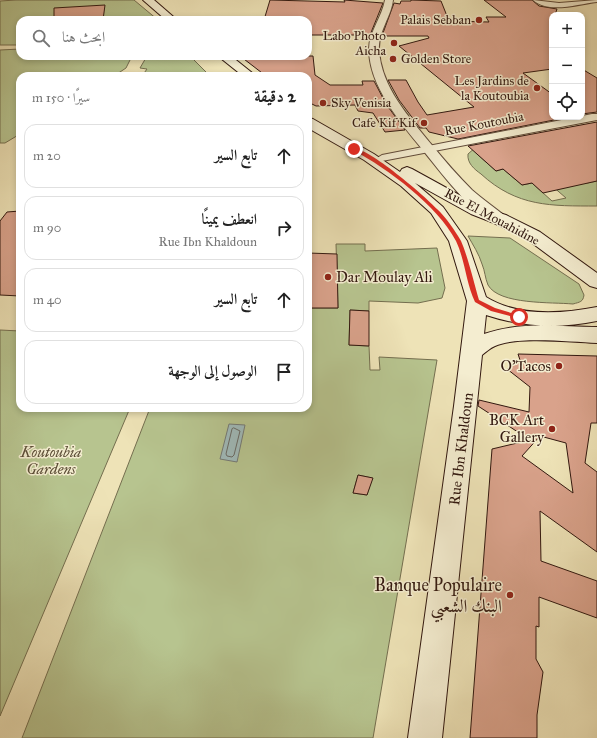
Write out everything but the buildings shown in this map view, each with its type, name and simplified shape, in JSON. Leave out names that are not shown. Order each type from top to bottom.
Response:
[{"type":"main road","points":[[148,0],[167,16]]},
{"type":"main road","points":[[158,0],[177,16]]},
{"type":"main road","points":[[219,60],[232,72]]},
{"type":"main road","points":[[229,60],[245,72]]},
{"type":"main road","name":"Rue El Mouahidine","points":[[312,116],[382,158],[477,211],[500,219],[534,236],[597,282]]},
{"type":"main road","name":"Rue Ibn Khaldoun","points":[[312,124],[369,157],[406,183],[436,210],[454,233],[462,250],[477,301],[466,406],[425,738]]},
{"type":"main road","points":[[477,301],[493,310],[519,317],[580,318],[597,314]]},
{"type":"main road","points":[[471,352],[486,341],[502,337],[538,334],[597,336]]},
{"type":"street","points":[[389,0],[388,8],[376,37],[374,47],[375,62],[378,74],[396,109],[451,177],[500,219]]},
{"type":"street","points":[[536,0],[543,4],[550,5],[565,5],[597,0]]},
{"type":"street","name":"Rue Koutoubia","points":[[382,158],[595,116]]},
{"type":"green space","points":[[134,0],[153,16],[16,16],[16,45],[0,45],[0,1]]},
{"type":"green space","points":[[16,49],[16,60],[130,60],[126,68],[120,72],[16,72],[16,136],[5,143],[0,143],[0,50]]},
{"type":"green space","points":[[145,60],[194,60],[206,72],[145,72],[147,69],[140,68]]},
{"type":"green space","points":[[477,146],[477,154],[496,171],[503,169],[522,185],[532,183],[552,201],[566,198],[551,185],[582,179],[587,183],[597,181],[597,206],[550,205],[521,199],[508,193],[494,185],[470,163],[468,154]]},
{"type":"green space","points":[[468,236],[510,238],[579,284],[584,295],[583,299],[573,304],[527,301],[503,296],[494,291],[488,285],[481,260]]},
{"type":"green space","points":[[336,244],[365,244],[365,251],[437,248],[445,288],[442,298],[418,303],[369,301],[369,311],[350,310],[349,345],[369,346],[370,370],[380,370],[379,357],[437,360],[373,738],[22,738],[148,412],[312,412],[312,308],[338,308]],"holes":[[[358,475],[372,478],[367,495],[353,493]]]},
{"type":"green space","name":"Koutoubia Gardens","points":[[0,330],[16,331],[16,412],[128,412],[0,716]]},
{"type":"water","points":[[229,424],[245,425],[237,462],[220,459]]},
{"type":"place","name":"Palais Sebban","points":[[479,20]]},
{"type":"place","name":"Labo Photo Aicha","points":[[394,43]]},
{"type":"place","name":"Golden Store","points":[[393,59]]},
{"type":"place","name":"Les Jardins de la Koutoubia","points":[[537,88]]},
{"type":"place","name":"Sky Venisia","points":[[323,103]]},
{"type":"place","name":"Cafe Kif Kif","points":[[424,123]]},
{"type":"place","name":"Dar Moulay Ali","points":[[328,277]]},
{"type":"place","name":"O'Tacos","points":[[559,366]]},
{"type":"place","name":"BCK Art Gallery","points":[[552,429]]},
{"type":"place","name":"Banque Populaire البنك الشعبي","points":[[510,595]]},
{"type":"route","points":[[354,149],[369,157],[406,183],[436,210],[454,233],[458,241],[477,301],[493,310],[519,317]]}]
